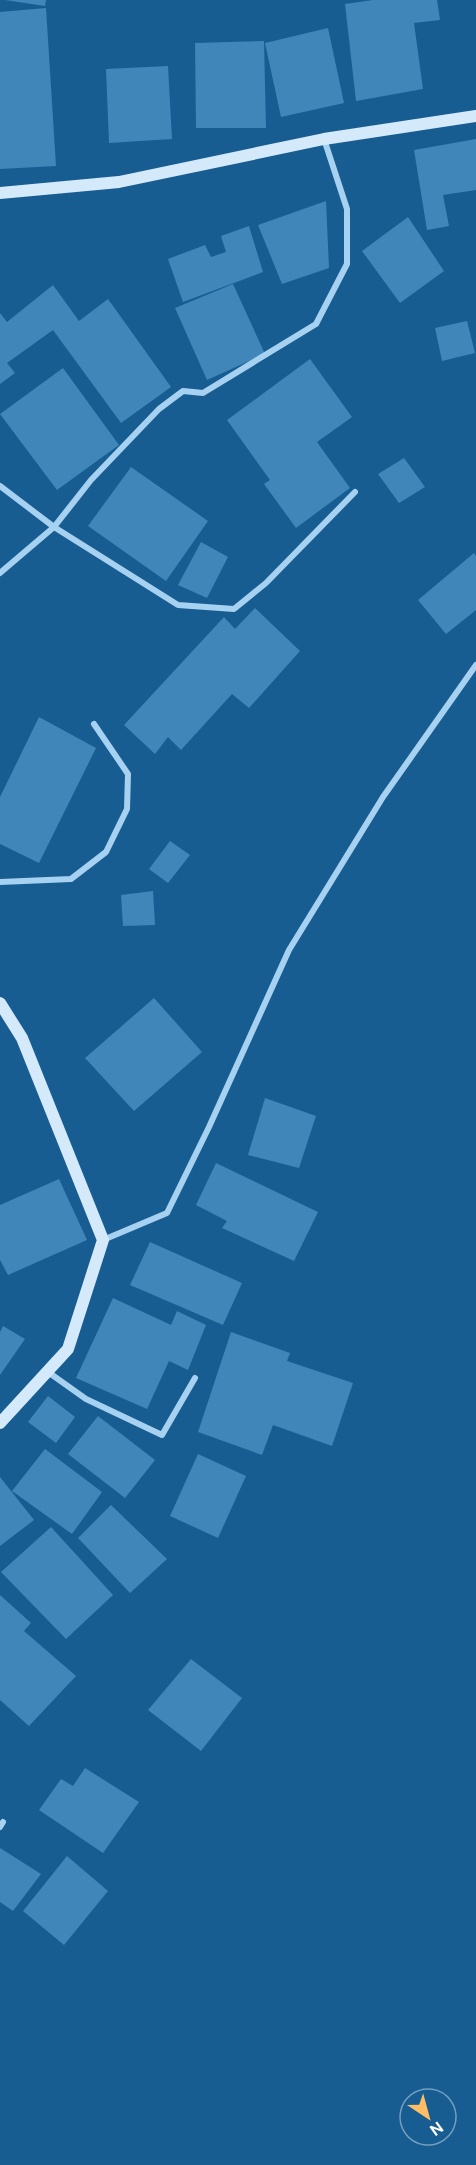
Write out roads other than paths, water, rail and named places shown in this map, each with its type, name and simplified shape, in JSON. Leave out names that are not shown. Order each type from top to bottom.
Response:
[{"type":"street","points":[[0,193],[119,182],[324,139],[476,116]]},
{"type":"street","points":[[0,573],[54,527],[91,480],[159,408],[183,391],[203,393],[316,324],[347,264],[347,209],[324,139]]},
{"type":"street","points":[[0,486],[54,527],[178,605],[234,609],[266,583],[355,492]]},
{"type":"street","points":[[103,1240],[166,1213],[209,1127],[289,950],[383,797],[476,665]]},
{"type":"street","points":[[0,882],[71,879],[106,852],[127,809],[128,774],[94,724]]},
{"type":"street","points":[[0,1003],[22,1038],[103,1240],[68,1349],[0,1423]]},
{"type":"street","points":[[47,1372],[86,1399],[162,1435],[195,1378]]}]
